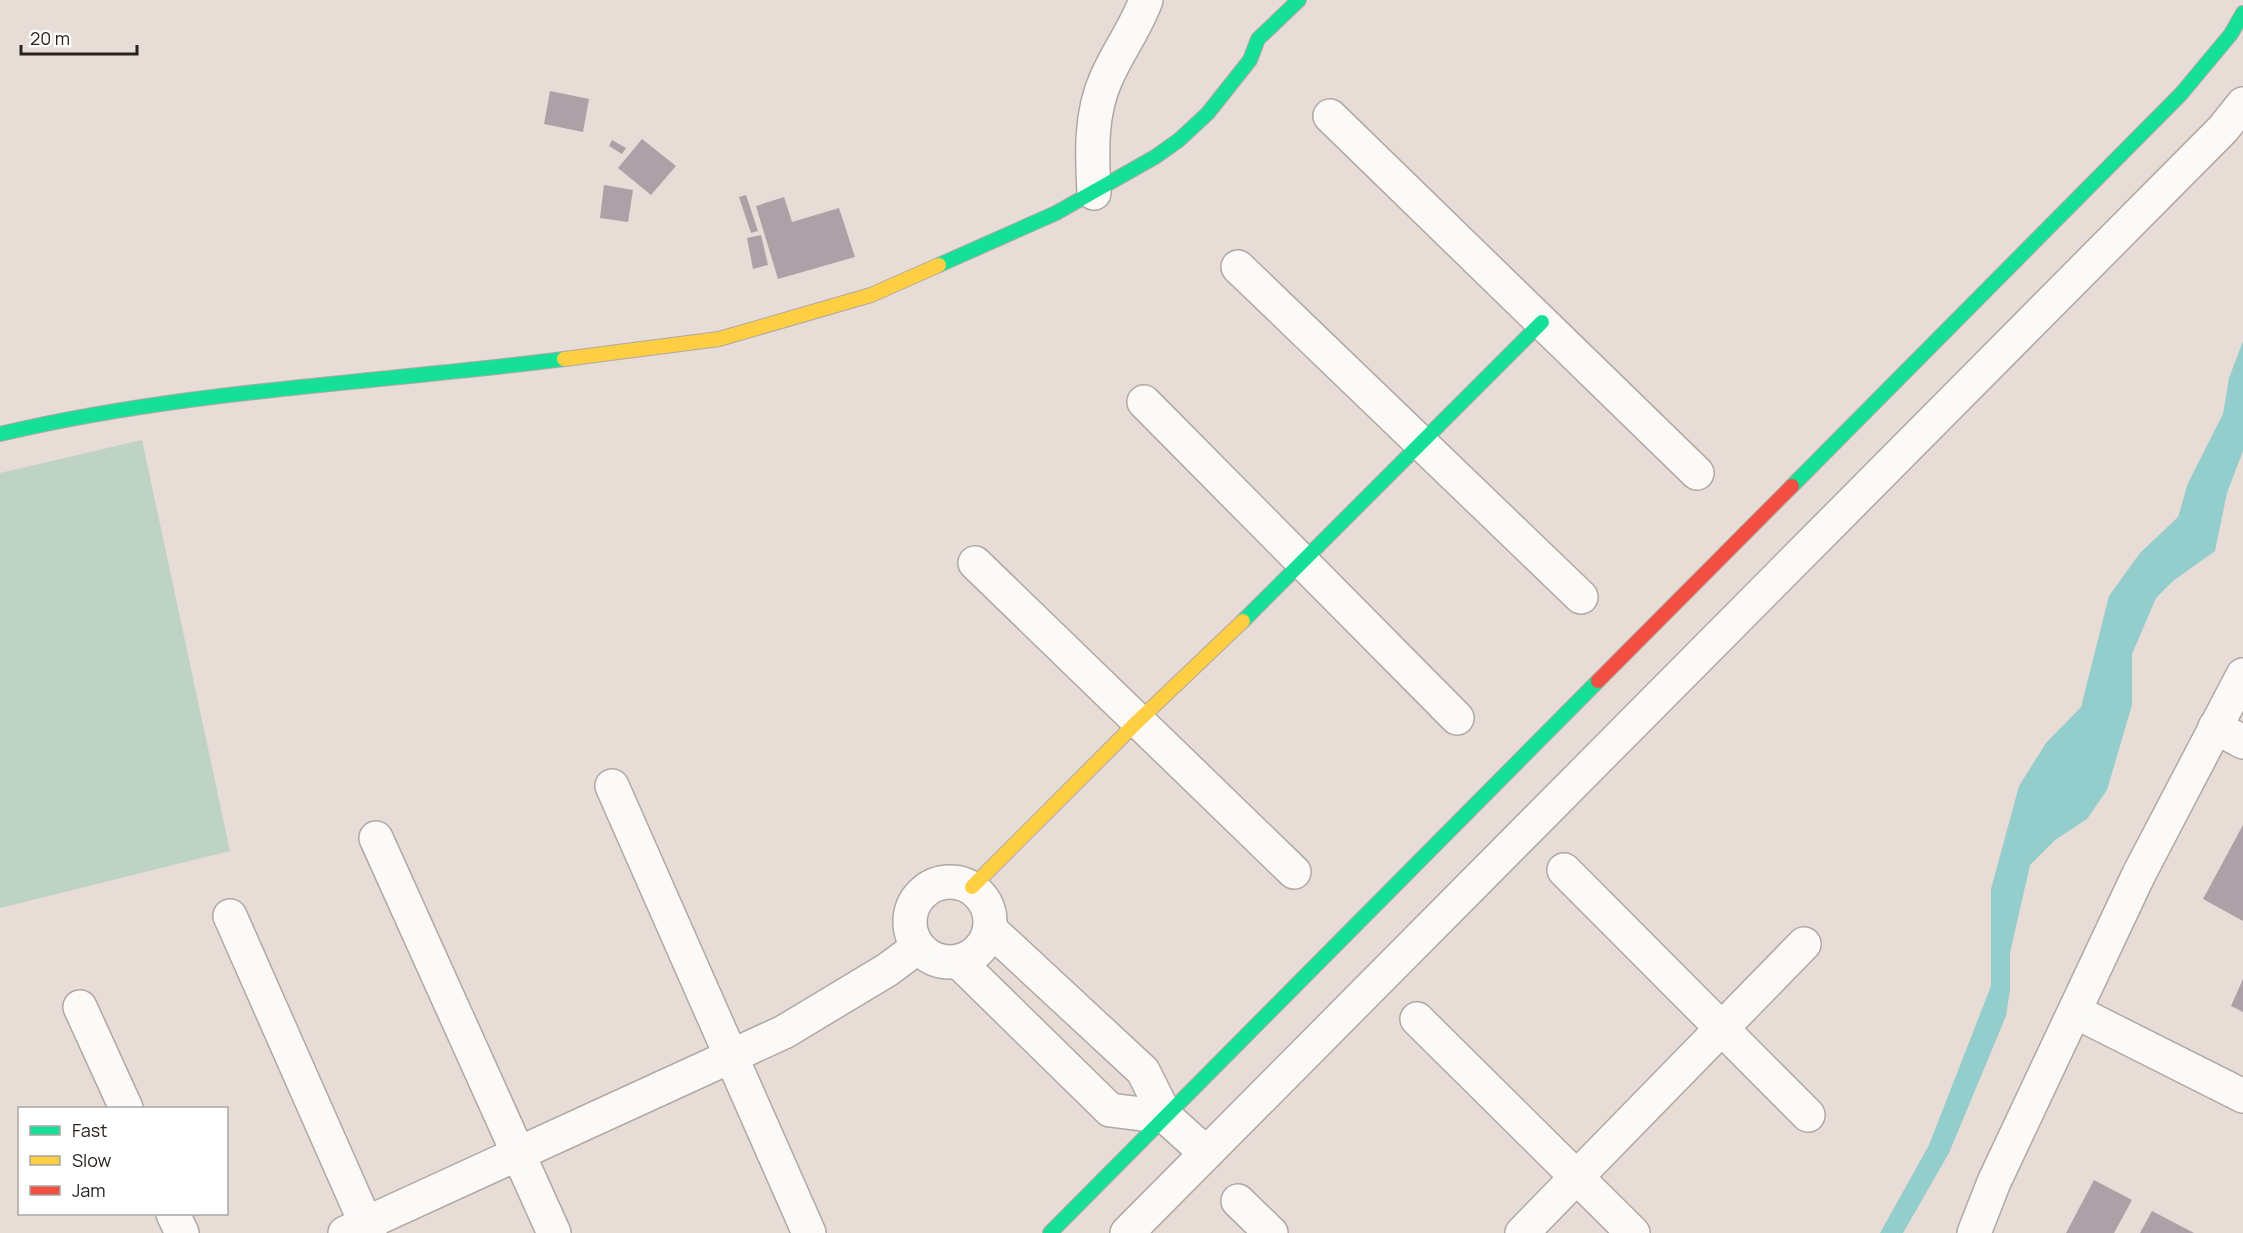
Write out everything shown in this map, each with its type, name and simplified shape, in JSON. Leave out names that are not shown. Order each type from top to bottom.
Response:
[{"type":"street","points":[[1094,193],[1092,151],[1096,114],[1106,80],[1139,19],[1146,0]]},
{"type":"street","points":[[0,434],[54,421],[217,397],[450,373],[718,339],[871,296],[1056,213],[1155,157],[1179,140],[1209,112],[1250,60],[1258,39],[1299,0]]},
{"type":"street","points":[[1050,1233],[2181,94],[2231,34],[2243,13]]},
{"type":"street","points":[[1126,1233],[2223,129],[2243,104]]},
{"type":"street","points":[[1330,116],[1697,473]]},
{"type":"street","points":[[1238,267],[1581,597]]},
{"type":"street","points":[[972,887],[1137,722],[1304,563],[1542,322]]},
{"type":"street","points":[[1144,402],[1457,718]]},
{"type":"street","points":[[975,563],[1294,872]]},
{"type":"street","points":[[1974,1233],[1999,1172],[2139,874],[2243,675]]},
{"type":"street","points":[[2215,727],[2243,742]]},
{"type":"street","points":[[612,786],[809,1233]]},
{"type":"street","points":[[376,838],[554,1233]]},
{"type":"street","points":[[1564,870],[1808,1115]]},
{"type":"street","points":[[957,881],[972,887],[983,898],[990,913],[990,929],[985,943],[974,955],[959,962],[944,962],[930,957],[918,947],[911,933],[909,916],[920,895],[925,889],[940,882],[957,881]]},
{"type":"street","points":[[230,916],[360,1230],[518,1154],[784,1032],[887,970],[918,947]]},
{"type":"street","points":[[990,929],[1143,1071],[1166,1116],[1206,1153]]},
{"type":"street","points":[[1522,1233],[1804,944]]},
{"type":"street","points":[[959,962],[1110,1110],[1166,1116]]},
{"type":"street","points":[[80,1007],[126,1107]]},
{"type":"street","points":[[2076,1012],[2243,1096]]},
{"type":"street","points":[[1417,1019],[1633,1233]]},
{"type":"street","points":[[1238,1201],[1271,1233]]},
{"type":"street","points":[[173,1215],[182,1233]]},
{"type":"green space","points":[[142,440],[230,851],[0,908],[0,473]]},
{"type":"water","points":[[2243,341],[2243,451],[2227,493],[2215,551],[2173,581],[2156,598],[2132,654],[2132,705],[2107,790],[2087,819],[2055,840],[2030,865],[2010,953],[2010,990],[2006,1016],[1949,1153],[1903,1233],[1880,1233],[1929,1145],[1991,986],[1991,889],[2019,786],[2046,743],[2081,707],[2109,596],[2140,553],[2178,517],[2188,483],[2223,414],[2229,378]]},
{"type":"building","points":[[550,91],[589,99],[583,132],[544,124]]},
{"type":"building","points":[[642,139],[676,166],[651,195],[618,168]]},
{"type":"building","points":[[612,140],[626,148],[622,154],[609,146]]},
{"type":"building","points":[[604,185],[633,190],[628,222],[600,218]]},
{"type":"building","points":[[746,195],[758,231],[751,233],[739,197]]},
{"type":"building","points":[[784,197],[792,222],[839,208],[855,257],[778,279],[756,206]]},
{"type":"building","points":[[761,235],[768,265],[753,269],[747,238]]},
{"type":"building","points":[[2243,825],[2243,921],[2203,899]]},
{"type":"building","points":[[2243,979],[2243,1012],[2231,1006]]},
{"type":"building","points":[[2094,1180],[2132,1200],[2114,1233],[2066,1233]]},
{"type":"building","points":[[2152,1211],[2194,1233],[2140,1233]]},
{"type":"traffic: fast","points":[[939,265],[1056,213],[1155,157],[1179,140],[1208,113],[1250,60],[1258,39],[1299,0]]},
{"type":"traffic: fast","points":[[1792,486],[2181,94],[2231,34],[2243,13]]},
{"type":"traffic: fast","points":[[1243,621],[1542,322]]},
{"type":"traffic: fast","points":[[0,434],[69,419],[210,397],[564,359]]},
{"type":"traffic: fast","points":[[1050,1233],[1598,681]]},
{"type":"traffic: slow","points":[[564,359],[719,339],[871,295],[939,265]]},
{"type":"traffic: slow","points":[[972,887],[1137,722],[1243,621]]},
{"type":"traffic: jam","points":[[1598,681],[1792,486]]}]
